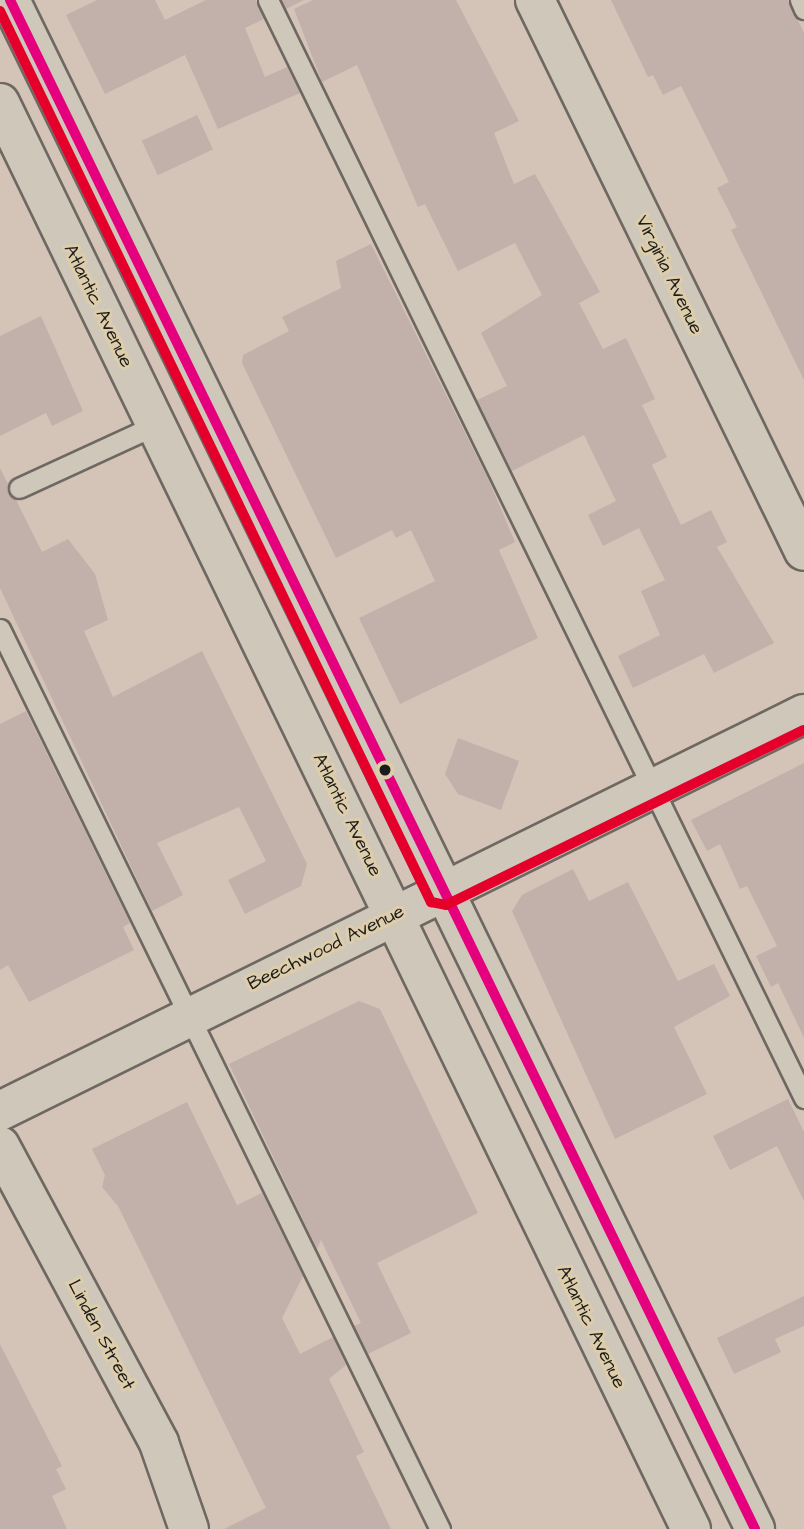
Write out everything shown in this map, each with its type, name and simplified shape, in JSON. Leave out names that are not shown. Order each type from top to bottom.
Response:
[{"type":"main road","points":[[10,0],[440,892],[755,1529]]},
{"type":"main road","name":"Virginia Avenue","points":[[535,0],[804,551]]},
{"type":"main road","name":"Atlantic Avenue","points":[[0,103],[691,1529]]},
{"type":"main road","name":"Beechwood Avenue","points":[[0,1111],[185,1017],[804,713]]},
{"type":"main road","name":"Linden Street","points":[[0,1146],[159,1443],[189,1529]]},
{"type":"lane","points":[[268,0],[804,1098]]},
{"type":"lane","points":[[800,0],[804,9]]},
{"type":"lane","points":[[19,488],[156,425]]},
{"type":"lane","points":[[0,629],[185,1017],[440,1529]]},
{"type":"building","points":[[97,0],[155,0],[165,20],[206,0],[256,0],[264,19],[245,28],[265,77],[287,67],[300,93],[218,129],[185,55],[105,94],[66,15]]},
{"type":"building","points":[[282,0],[304,0],[286,9]]},
{"type":"building","points":[[313,0],[456,0],[519,121],[494,133],[514,184],[535,174],[600,292],[579,303],[603,349],[626,338],[655,399],[642,405],[667,457],[652,465],[681,525],[711,510],[727,542],[717,547],[774,643],[714,673],[704,654],[633,688],[618,656],[660,635],[641,591],[665,580],[639,528],[603,546],[588,515],[616,501],[584,435],[512,471],[477,400],[507,386],[481,333],[542,295],[515,243],[458,271],[425,204],[418,207],[357,65],[322,82],[294,9]]},
{"type":"building","points":[[611,0],[788,0],[804,33],[804,380],[731,230],[737,227],[717,188],[729,182],[681,86],[663,95],[653,75],[648,77]]},
{"type":"building","points":[[197,115],[213,149],[158,175],[142,141]]},
{"type":"building","points":[[371,244],[489,481],[515,542],[499,550],[538,638],[400,704],[359,618],[435,581],[411,530],[396,538],[392,530],[336,558],[242,363],[243,355],[289,331],[282,317],[341,288],[336,261]]},
{"type":"building","points":[[41,316],[83,411],[52,426],[46,413],[0,436],[0,336]]},
{"type":"building","points":[[0,468],[42,552],[68,539],[95,574],[108,620],[84,631],[113,697],[202,651],[307,864],[301,886],[245,914],[228,880],[266,861],[239,807],[157,843],[183,895],[152,911],[0,588]]},
{"type":"building","points":[[26,711],[130,923],[123,927],[134,950],[29,1002],[8,965],[0,970],[0,724]]},
{"type":"building","points":[[458,738],[519,761],[501,810],[458,794],[445,774]]},
{"type":"building","points":[[804,763],[804,1038],[778,983],[771,987],[756,956],[777,946],[747,886],[740,889],[720,844],[707,851],[691,820]]},
{"type":"building","points":[[573,869],[589,901],[628,882],[678,981],[714,964],[730,996],[674,1027],[707,1094],[615,1139],[512,911],[522,895]]},
{"type":"building","points":[[359,1001],[380,1009],[478,1213],[377,1263],[411,1333],[368,1354],[354,1326],[361,1323],[321,1240],[317,1249],[229,1064]]},
{"type":"building","points":[[788,1099],[804,1132],[804,1201],[777,1146],[730,1170],[713,1136]]},
{"type":"building","points":[[187,1102],[237,1205],[262,1193],[303,1276],[282,1318],[300,1354],[333,1337],[346,1365],[329,1379],[364,1452],[356,1456],[391,1529],[224,1529],[266,1508],[118,1206],[102,1187],[105,1175],[92,1149]]},
{"type":"building","points":[[804,1296],[804,1326],[775,1339],[781,1352],[734,1374],[717,1338]]},
{"type":"building","points":[[0,1344],[62,1466],[56,1469],[66,1489],[52,1496],[67,1529],[0,1529]]},
{"type":"transit line","points":[[10,0],[755,1529]]},
{"type":"transit line","points":[[0,11],[431,902],[446,905],[804,730]]}]
